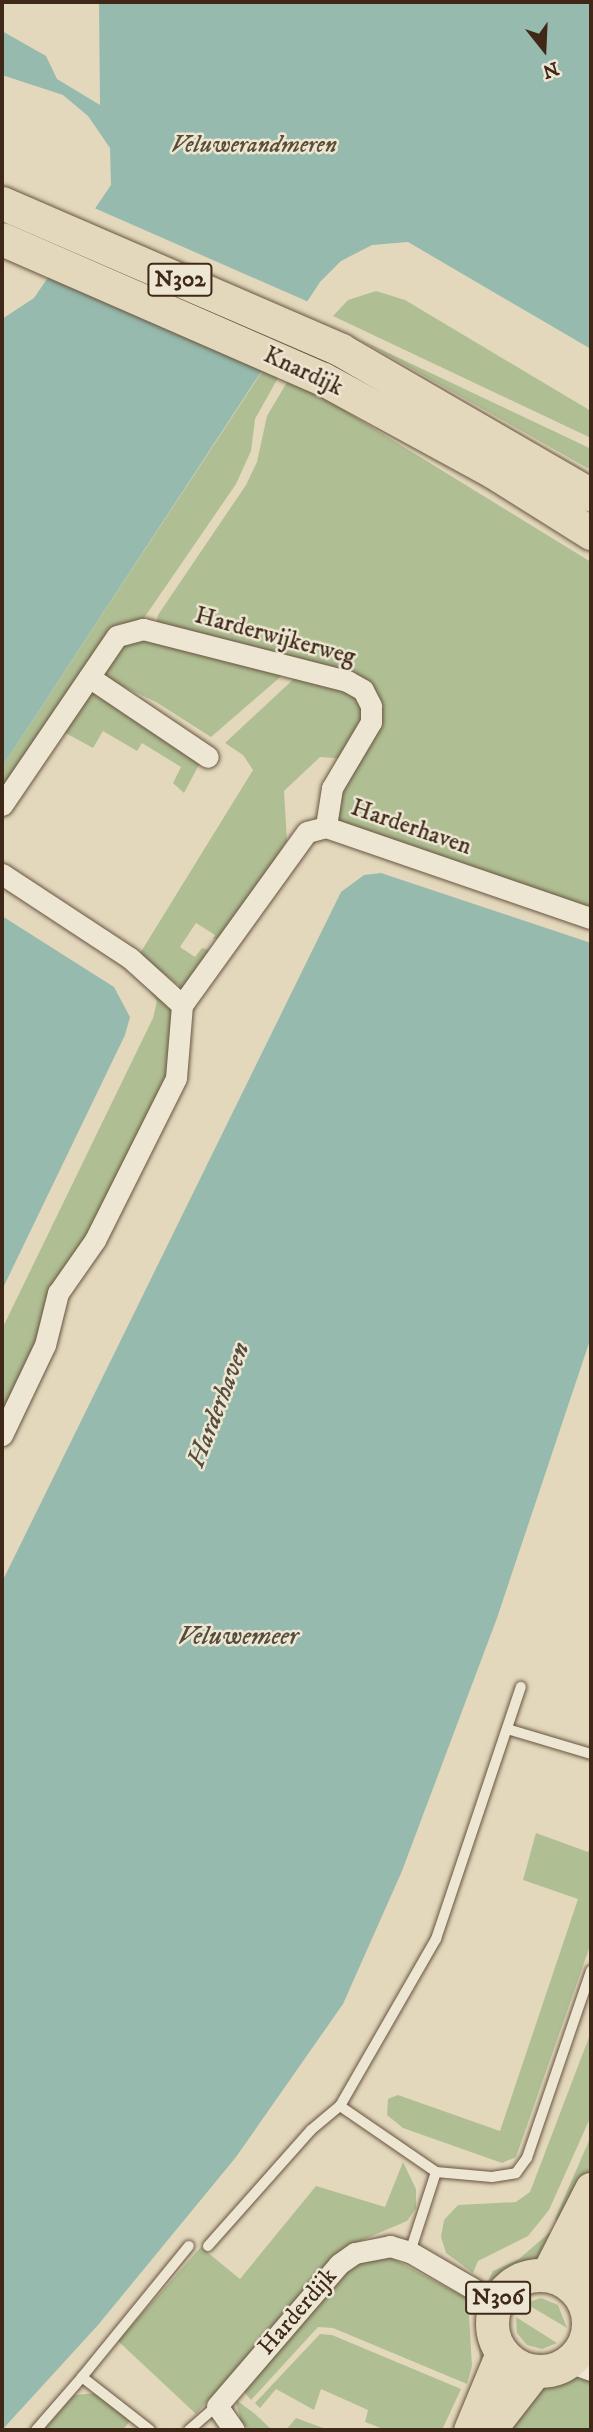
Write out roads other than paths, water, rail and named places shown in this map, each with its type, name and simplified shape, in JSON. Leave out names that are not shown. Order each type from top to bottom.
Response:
[{"type":"main road","name":"Knardijk","points":[[10,206],[341,350],[591,495]]},
{"type":"main road","name":"Knardijk","points":[[2,239],[323,379],[492,471],[591,533]]},
{"type":"main road","name":"N306","points":[[535,2371],[515,2364],[502,2353],[492,2329],[496,2302],[517,2280],[560,2281],[591,2189]]},
{"type":"main road","points":[[489,2430],[535,2371],[580,2366],[589,2336],[584,2302],[560,2281],[591,2238]]},
{"type":"main road","name":"N306","points":[[470,2430],[502,2353]]},
{"type":"street","name":"Harderwijkerweg","points":[[2,805],[117,636],[143,629],[356,684],[368,698],[371,722],[332,788],[326,827]]},
{"type":"street","points":[[89,677],[208,757]]},
{"type":"street","name":"Harderhaven","points":[[182,1005],[291,849],[307,832],[326,827],[591,918]]},
{"type":"street","points":[[2,874],[130,958],[182,1005],[176,1078],[95,1241],[58,1293],[46,1345],[2,1435]]},
{"type":"street","name":"Harderdijk","points":[[217,2406],[339,2264],[370,2247],[410,2252],[496,2302]]},
{"type":"street","points":[[217,2406],[234,2430]]},
{"type":"lane","points":[[208,2246],[311,2130],[340,2106],[436,1939],[521,1688]]},
{"type":"lane","points":[[507,1729],[591,1754]]},
{"type":"lane","points":[[340,2106],[436,2172],[492,2177],[516,2173],[527,2158],[591,1971]]},
{"type":"lane","points":[[410,2252],[436,2172]]},
{"type":"lane","points":[[36,2430],[189,2246]]},
{"type":"lane","points":[[82,2377],[150,2430]]},
{"type":"lane","points":[[189,2430],[217,2406]]},
{"type":"water","name":"Veluwerandmeren","points":[[99,2],[591,2],[591,349],[408,242],[372,245],[341,261],[320,282],[2,767],[2,319],[34,298],[111,185],[110,148],[88,116],[63,95],[2,75],[2,31],[46,56],[57,79],[100,105]]},
{"type":"water","name":"Veluwemeer","points":[[381,873],[591,943],[591,1337],[497,1618],[402,1871],[343,2004],[236,2157],[98,2325],[2,2430],[2,1582],[341,892],[364,875]]},
{"type":"water","points":[[2,916],[114,987],[130,1017],[125,1035],[2,1290]]}]
